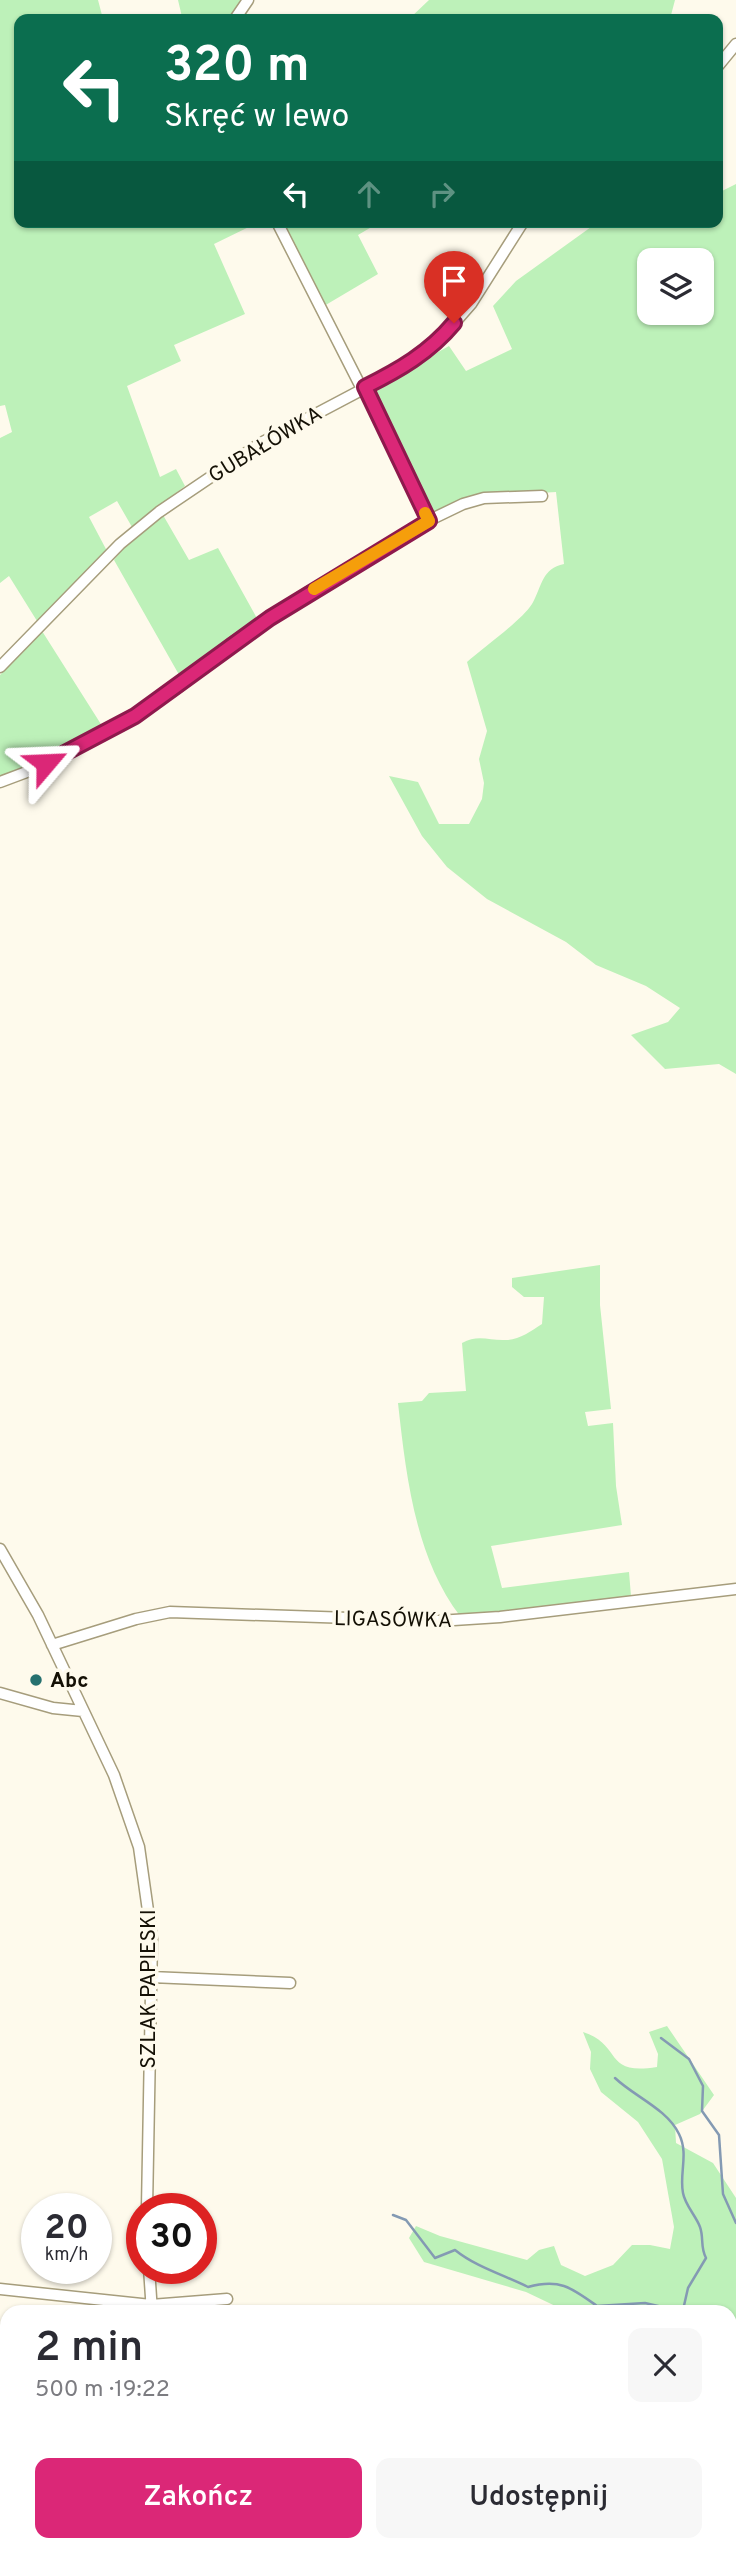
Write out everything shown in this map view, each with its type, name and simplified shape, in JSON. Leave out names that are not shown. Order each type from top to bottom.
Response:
[{"type":"street","points":[[723,60],[736,44]]},
{"type":"street","points":[[280,228],[429,521]]},
{"type":"street","name":"GUBAŁÓWKA","points":[[0,667],[120,544],[159,512],[261,443],[404,368],[436,344],[471,304],[519,228]]},
{"type":"street","points":[[0,782],[32,770],[135,716],[180,686],[230,644],[299,598],[429,521],[463,504],[484,499],[542,496]]},
{"type":"street","name":"SZLAK PAPIESKI","points":[[0,1549],[52,1645],[114,1775],[139,1847],[152,1939],[146,2193]]},
{"type":"street","name":"LIGASÓWKA","points":[[52,1645],[136,1619],[170,1612],[438,1621],[500,1618],[736,1589]]},
{"type":"street","points":[[0,1693],[53,1708],[83,1711]]},
{"type":"street","points":[[151,1977],[290,1983]]},
{"type":"street","points":[[150,2284],[151,2305]]},
{"type":"street","points":[[0,2289],[127,2305]]},
{"type":"street","points":[[176,2305],[227,2299]]},
{"type":"green space","points":[[0,0],[98,0],[102,14],[14,14],[14,228],[247,228],[214,244],[245,314],[174,345],[181,361],[127,386],[160,477],[176,469],[185,486],[132,527],[117,501],[89,517],[107,551],[37,621],[9,576],[0,583],[0,438],[12,432],[5,405],[0,406]]},
{"type":"green space","points":[[178,0],[244,0],[234,14],[181,14]]},
{"type":"green space","points":[[429,0],[675,0],[671,14],[414,14]]},
{"type":"green space","points":[[736,184],[736,1074],[719,1064],[665,1069],[631,1035],[668,1022],[680,1008],[646,986],[596,965],[566,942],[487,899],[447,867],[422,836],[389,776],[418,782],[439,824],[469,824],[482,799],[484,783],[479,759],[487,731],[467,662],[520,618],[532,604],[551,569],[564,564],[556,492],[484,496],[422,522],[361,395],[449,346],[466,371],[512,349],[493,306],[516,281],[590,228],[723,228],[723,190]]},
{"type":"green space","points":[[284,228],[370,228],[358,235],[378,274],[324,306]]},
{"type":"green space","points":[[163,515],[189,560],[218,548],[259,622],[182,680],[114,560],[124,547]]},
{"type":"green space","points":[[42,631],[104,729],[58,755],[0,779],[0,675]]},
{"type":"green space","points":[[600,1265],[600,1305],[611,1409],[585,1412],[588,1426],[613,1423],[616,1486],[622,1525],[491,1546],[502,1588],[629,1572],[631,1596],[508,1613],[460,1616],[432,1568],[423,1542],[409,1486],[398,1403],[422,1401],[429,1393],[466,1391],[462,1343],[479,1338],[511,1340],[542,1324],[544,1297],[524,1297],[512,1287],[512,1278]]},
{"type":"green space","points":[[667,2026],[714,2095],[700,2114],[675,2125],[676,2143],[713,2163],[736,2198],[736,2305],[553,2305],[526,2292],[424,2262],[409,2238],[416,2226],[440,2236],[527,2260],[539,2250],[554,2246],[561,2265],[585,2276],[613,2265],[632,2245],[670,2249],[674,2227],[662,2159],[638,2122],[601,2092],[590,2069],[591,2052],[583,2032],[604,2044],[620,2063],[640,2069],[657,2067],[658,2054],[649,2032]]},
{"type":"waterway","points":[[661,2038],[689,2059],[703,2086],[702,2111],[719,2135],[723,2194],[736,2223]]},
{"type":"waterway","points":[[615,2078],[667,2117],[682,2141],[683,2193],[700,2227],[706,2258],[688,2288],[684,2305]]},
{"type":"waterway","points":[[393,2215],[406,2220],[435,2258],[455,2250],[481,2266],[528,2287],[539,2284],[565,2286],[596,2305]]},
{"type":"waterway","points":[[613,2305],[654,2305]]},
{"type":"slow traffic","points":[[314,589],[429,521],[425,513]]},
{"type":"place","name":"Abc","points":[[36,1680]]},
{"type":"route","points":[[46,763],[135,716],[180,686],[230,644],[310,591],[429,521],[365,387],[404,368],[436,344],[454,323]]}]
